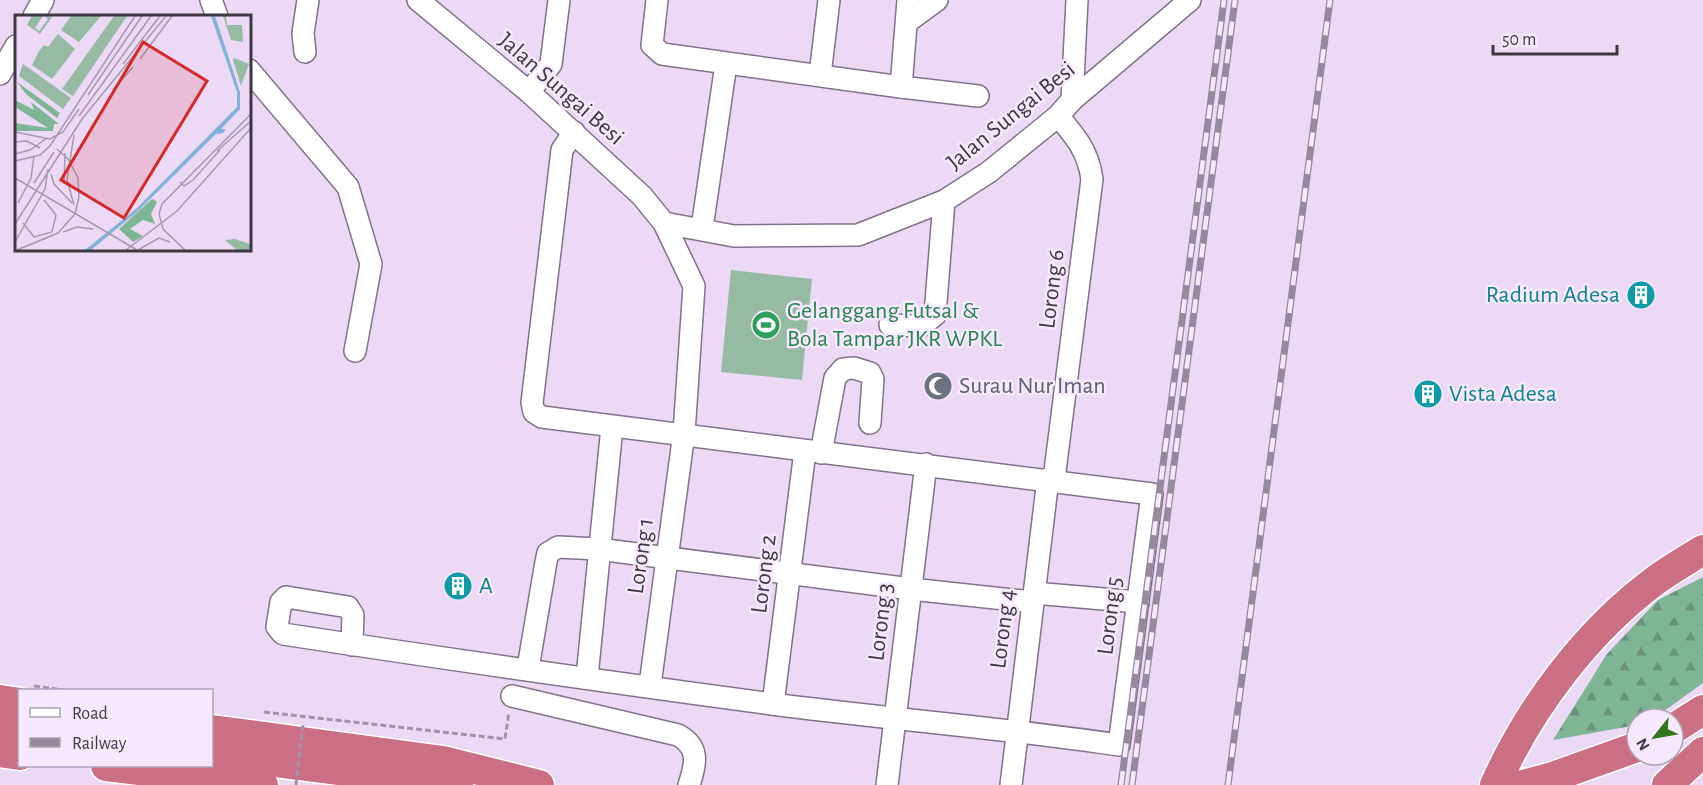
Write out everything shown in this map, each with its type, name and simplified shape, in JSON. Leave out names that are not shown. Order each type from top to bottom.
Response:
[{"type":"highway","points":[[1495,785],[1507,759],[1551,689],[1589,641],[1619,610],[1656,579],[1703,550]]},
{"type":"highway","points":[[0,700],[18,703]]},
{"type":"highway","points":[[1685,721],[1703,710]]},
{"type":"highway","points":[[0,726],[18,728]]},
{"type":"highway","points":[[213,730],[443,761],[539,785]]},
{"type":"highway","points":[[1522,785],[1553,777],[1625,751]]},
{"type":"highway","points":[[0,752],[18,755]]},
{"type":"highway","points":[[1670,782],[1703,752]]},
{"type":"highway","points":[[213,754],[458,785]]},
{"type":"highway","points":[[122,767],[263,785]]},
{"type":"street","points":[[35,15],[43,0]]},
{"type":"street","points":[[211,0],[218,15]]},
{"type":"street","points":[[305,52],[303,33],[308,0]]},
{"type":"street","name":"Jalan Sungai Besi","points":[[418,0],[574,132],[642,196],[664,223],[694,286],[684,433]]},
{"type":"street","points":[[529,92],[551,64],[559,0]]},
{"type":"street","points":[[657,0],[652,45],[662,54],[978,96]]},
{"type":"street","points":[[820,75],[829,0]]},
{"type":"street","points":[[901,87],[908,0]]},
{"type":"street","points":[[907,22],[937,0]]},
{"type":"street","points":[[1072,100],[1077,0]]},
{"type":"street","name":"Jalan Sungai Besi","points":[[664,223],[702,228],[734,236],[858,235],[944,201],[989,172],[1058,116],[1072,100],[1190,0]]},
{"type":"street","points":[[0,74],[15,48]]},
{"type":"street","points":[[702,228],[726,64]]},
{"type":"street","points":[[250,70],[348,187],[370,264],[355,351]]},
{"type":"street","name":"Lorong 6","points":[[1051,479],[1092,179],[1090,160],[1082,143],[1058,116]]},
{"type":"street","points":[[574,132],[562,150],[532,403],[534,412],[542,417],[612,427],[684,433],[813,452],[1051,479]]},
{"type":"street","points":[[890,325],[921,327],[935,315],[944,201]]},
{"type":"street","name":"Lorong 2","points":[[773,704],[789,574],[813,452],[835,378],[843,369],[854,368],[870,373],[873,379],[870,423]]},
{"type":"street","points":[[587,677],[612,427]]},
{"type":"street","name":"Lorong 1","points":[[650,685],[684,433]]},
{"type":"street","name":"Lorong 3","points":[[887,785],[926,464]]},
{"type":"street","name":"Lorong 5","points":[[1017,730],[1119,745],[1152,494],[1051,479]]},
{"type":"street","name":"Lorong 4","points":[[1011,785],[1033,597],[1051,479]]},
{"type":"street","points":[[528,668],[548,553],[558,547],[598,549],[911,589],[1138,602]]},
{"type":"street","points":[[352,645],[773,704],[1017,730]]},
{"type":"street","points":[[512,696],[678,735],[686,740],[695,756],[696,764],[689,785]]},
{"type":"path","points":[[257,711],[505,739],[512,696]]},
{"type":"path","points":[[296,785],[303,724]]},
{"type":"green space","name":"Gelanggang Futsal & Bola Tampar JKR WPKL","points":[[731,270],[812,279],[802,380],[721,372]]},
{"type":"green space","points":[[1703,577],[1703,683],[1670,707],[1625,707],[1625,727],[1553,740],[1607,654],[1658,600]]},
{"type":"railway","points":[[1121,785],[1224,0]]},
{"type":"railway","points":[[1132,785],[1235,0]]},
{"type":"railway","points":[[1228,785],[1330,0]]},
{"type":"place","name":"Radium Adesa","points":[[1641,295]]},
{"type":"place","name":"Gelanggang Futsal & Bola Tampar JKR WPKL","points":[[766,325]]},
{"type":"place","name":"Surau Nur Iman","points":[[938,386]]},
{"type":"place","name":"Vista Adesa","points":[[1428,394]]},
{"type":"place","name":"A","points":[[458,586]]}]
